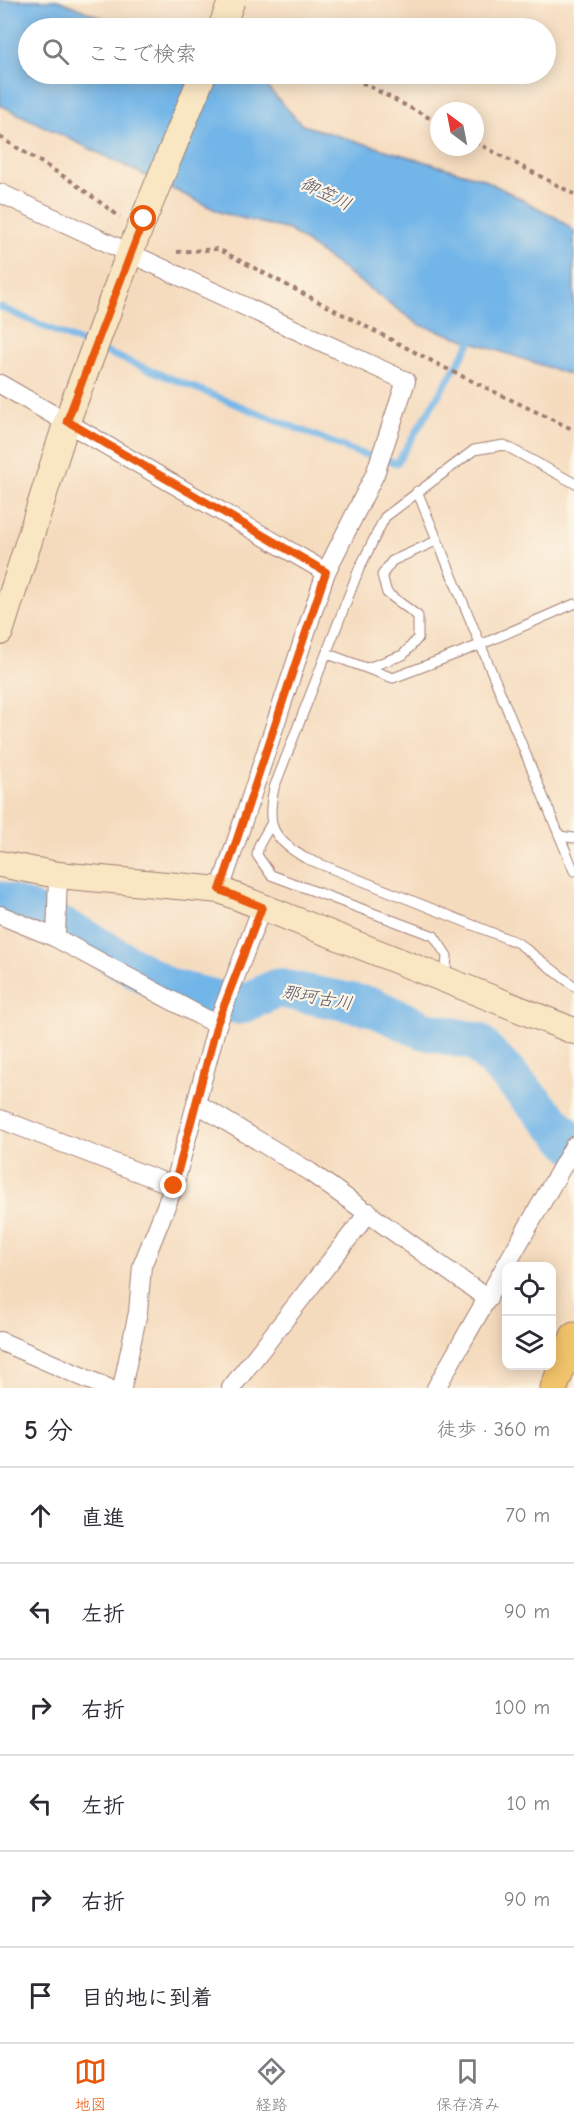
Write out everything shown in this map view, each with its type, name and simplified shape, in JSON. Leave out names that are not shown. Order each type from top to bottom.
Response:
[{"type":"main road","points":[[554,1388],[574,1336]]},
{"type":"street","points":[[225,18],[232,0]]},
{"type":"street","points":[[0,632],[67,421],[138,234],[199,84]]},
{"type":"street","points":[[0,193],[138,234],[406,381],[375,474],[326,572],[220,890]]},
{"type":"street","points":[[0,384],[326,572]]},
{"type":"street","points":[[0,864],[58,875],[220,890],[574,1031]]},
{"type":"street","points":[[56,938],[58,875]]},
{"type":"street","points":[[122,1388],[138,1312],[142,1266],[174,1186],[217,1024],[262,907]]},
{"type":"street","points":[[0,915],[56,938],[217,1024]]},
{"type":"street","points":[[196,1103],[310,1172],[488,1299]]},
{"type":"street","points":[[0,1119],[174,1186]]},
{"type":"street","points":[[436,1388],[574,1146]]},
{"type":"street","points":[[231,1388],[369,1212]]},
{"type":"street","points":[[0,1341],[108,1388]]},
{"type":"lane","points":[[574,483],[504,445],[474,450],[385,517],[359,569],[328,654],[274,788],[270,809],[271,824],[286,846],[305,858],[518,943],[574,986]]},
{"type":"lane","points":[[417,491],[574,871]]},
{"type":"lane","points":[[367,668],[403,655],[418,638],[418,616],[387,593],[382,575],[392,561],[436,541]]},
{"type":"lane","points":[[328,654],[393,678],[480,645],[574,604]]},
{"type":"lane","points":[[271,824],[259,846],[257,855],[271,875],[434,936],[447,956],[444,981]]},
{"type":"lane","points":[[560,836],[574,838]]},
{"type":"path","points":[[365,84],[430,118]]},
{"type":"path","points":[[0,137],[71,181],[138,234],[177,252],[218,249],[449,370],[574,430]]},
{"type":"path","points":[[484,147],[574,194]]},
{"type":"water","name":"御笠川","points":[[0,0],[58,0],[102,18],[18,18],[18,84],[262,84],[302,125],[483,179],[557,218],[574,231],[574,376],[418,324],[289,230],[222,213],[0,105]]},
{"type":"waterway","points":[[0,307],[89,346]]},
{"type":"waterway","points":[[100,350],[356,452],[397,463],[475,335]]},
{"type":"waterway","name":"那珂古川","points":[[0,901],[31,912],[88,940],[169,988],[240,1005],[277,988],[373,1007],[423,1030],[477,1042],[574,1145]]},
{"type":"route","points":[[144,219],[67,421],[326,572],[220,890],[262,907],[217,1024],[174,1186]]}]
